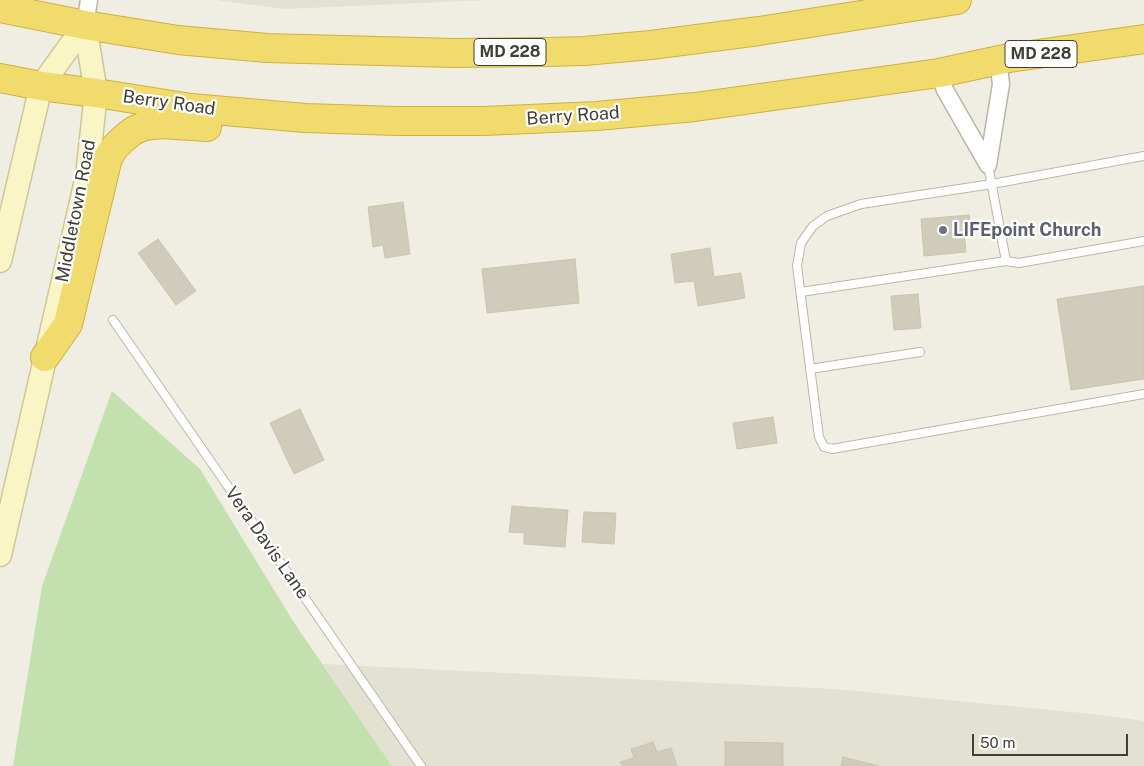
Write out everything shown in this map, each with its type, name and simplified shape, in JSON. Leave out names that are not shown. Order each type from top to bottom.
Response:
[{"type":"highway","name":"MD 228","points":[[0,8],[87,13],[178,40],[267,48],[379,52],[548,52],[584,51],[679,42],[941,1]]},
{"type":"highway","name":"Berry Road","points":[[0,78],[41,86],[191,108],[305,118],[397,122],[474,121],[597,116],[695,107],[939,73],[998,60],[1144,39]]},
{"type":"highway","points":[[45,357],[68,324],[108,158],[122,140],[133,131],[144,126],[161,124],[284,134],[305,118]]},
{"type":"main road","points":[[0,261],[41,86],[87,13]]},
{"type":"main road","name":"Middletown Road","points":[[0,555],[87,176],[96,93],[87,13]]},
{"type":"street","points":[[988,165],[1001,84],[998,60]]},
{"type":"street","points":[[939,73],[945,90],[988,165]]},
{"type":"lane","points":[[1144,156],[992,184],[861,204],[826,216],[813,226],[801,242],[797,266],[819,437],[824,447],[832,449],[1144,394]]},
{"type":"lane","points":[[988,165],[1006,261]]},
{"type":"lane","points":[[801,292],[1006,261],[1019,263],[1144,241]]},
{"type":"lane","name":"Vera Davis Lane","points":[[113,320],[422,766]]},
{"type":"lane","points":[[810,369],[920,352]]},
{"type":"shaded area","points":[[216,0],[489,0],[285,9]]},
{"type":"shaded area","points":[[323,664],[836,689],[1092,714],[1144,721],[1144,766],[392,766]]},
{"type":"green space","points":[[112,391],[200,469],[293,621],[392,766],[13,766],[42,586]]},
{"type":"building","points":[[403,202],[410,254],[385,258],[383,245],[373,247],[368,207]]},
{"type":"building","points":[[969,215],[971,231],[964,231],[966,252],[924,256],[921,219]]},
{"type":"building","points":[[158,239],[196,291],[176,305],[138,253]]},
{"type":"building","points":[[710,248],[714,277],[741,273],[745,298],[698,306],[694,281],[675,283],[671,254]]},
{"type":"building","points":[[575,259],[579,303],[487,313],[482,269]]},
{"type":"building","points":[[1144,286],[1144,379],[1071,390],[1057,299]]},
{"type":"building","points":[[918,294],[921,328],[894,330],[891,296]]},
{"type":"building","points":[[300,409],[324,460],[294,474],[270,423]]},
{"type":"building","points":[[773,417],[777,443],[737,449],[733,423]]},
{"type":"building","points":[[512,506],[568,510],[565,547],[524,544],[524,533],[509,532]]},
{"type":"building","points":[[584,512],[616,513],[614,544],[582,542]]},
{"type":"building","points":[[653,742],[657,752],[671,748],[677,766],[622,766],[620,762],[634,758],[631,749]]},
{"type":"building","points":[[725,742],[783,743],[783,766],[725,766]]},
{"type":"building","points":[[843,757],[879,766],[841,766]]},
{"type":"place","name":"LIFEpoint Church","points":[[943,230]]}]
